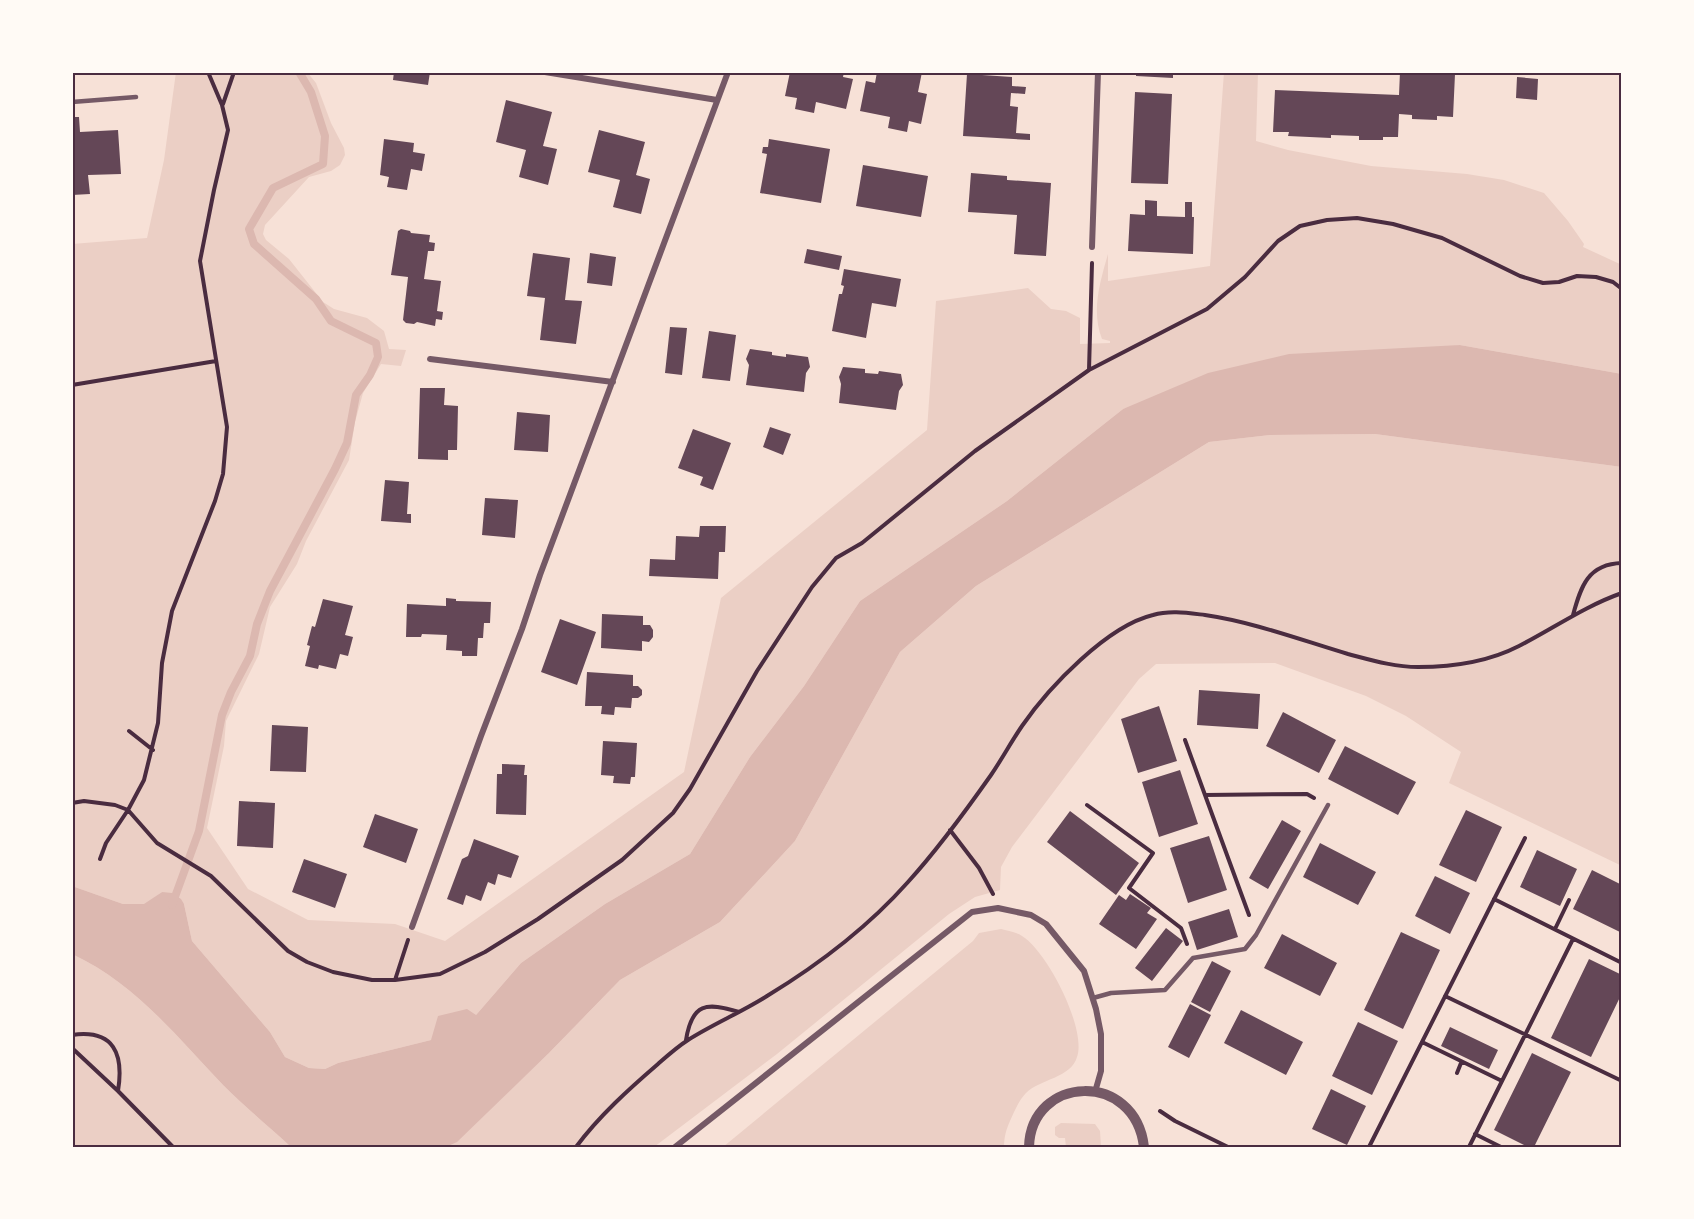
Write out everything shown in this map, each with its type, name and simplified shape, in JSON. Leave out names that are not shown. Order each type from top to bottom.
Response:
[{"type":"street","points":[[545,72],[717,100]]},
{"type":"street","points":[[412,927],[540,575],[728,72]]},
{"type":"street","points":[[1092,247],[1098,72]]},
{"type":"street","points":[[430,359],[613,382]]},
{"type":"street","points":[[675,1147],[972,912],[998,908],[1031,915],[1046,924],[1084,971],[1101,1034],[1102,1059],[1095,1092]]},
{"type":"street","points":[[1029,1147],[1036,1119],[1052,1102],[1072,1092],[1095,1092],[1116,1099],[1133,1114],[1143,1134],[1144,1147]]},
{"type":"lane","points":[[72,102],[136,97]]},
{"type":"lane","points":[[1093,998],[1110,993],[1165,990],[1193,958],[1245,949],[1257,935],[1328,806]]},
{"type":"path","points":[[100,859],[106,843],[144,780],[158,723],[165,641],[172,611],[215,501],[223,474],[227,427],[200,261],[228,130],[222,105],[208,72]]},
{"type":"path","points":[[222,105],[234,72]]},
{"type":"path","points":[[72,803],[84,801],[115,805],[128,810],[157,843],[211,876],[288,951],[307,962],[333,972],[372,980],[395,980],[440,974],[485,952],[538,919],[591,882],[647,838],[673,813],[690,789],[757,671],[812,587],[836,558],[862,543],[975,451],[1089,370],[1207,309],[1245,277],[1278,241],[1300,226],[1327,220],[1358,218],[1394,224],[1442,238],[1520,276],[1543,283],[1559,282],[1576,276],[1596,277],[1613,282],[1622,289]]},
{"type":"path","points":[[1089,370],[1092,247]]},
{"type":"path","points":[[72,385],[216,361]]},
{"type":"path","points":[[1573,615],[1585,582],[1595,570],[1609,564],[1622,563]]},
{"type":"path","points":[[576,1147],[587,1132],[640,1079],[686,1041],[766,997],[811,967],[869,920],[908,882],[950,830],[992,774],[1023,725],[1051,690],[1087,655],[1114,633],[1137,620],[1157,614],[1180,612],[1224,618],[1371,660],[1415,668],[1468,663],[1496,656],[1601,600],[1622,593]]},
{"type":"path","points":[[129,731],[153,750]]},
{"type":"path","points":[[1185,740],[1257,935]]},
{"type":"path","points":[[1205,795],[1307,794],[1328,806]]},
{"type":"path","points":[[1087,805],[1153,853],[1129,888],[1181,928],[1193,958]]},
{"type":"path","points":[[950,830],[986,880],[998,908]]},
{"type":"path","points":[[1369,1147],[1525,838]]},
{"type":"path","points":[[1494,899],[1622,963]]},
{"type":"path","points":[[1555,929],[1569,900]]},
{"type":"path","points":[[395,980],[412,927]]},
{"type":"path","points":[[1469,1147],[1574,939]]},
{"type":"path","points":[[1445,996],[1622,1081]]},
{"type":"path","points":[[686,1041],[692,1016],[700,1010],[711,1006],[739,1012]]},
{"type":"path","points":[[72,1035],[96,1034],[108,1041],[120,1062],[118,1091]]},
{"type":"path","points":[[1422,1042],[1502,1081]]},
{"type":"path","points":[[72,1048],[173,1147]]},
{"type":"path","points":[[1457,1073],[1461,1062]]},
{"type":"path","points":[[1160,1111],[1175,1121],[1228,1147]]},
{"type":"path","points":[[1475,1134],[1501,1147]]},
{"type":"shaded area","points":[[176,72],[307,72],[316,83],[345,155],[340,165],[331,171],[309,177],[265,225],[263,234],[266,240],[289,259],[323,302],[334,309],[367,318],[384,331],[389,349],[406,350],[401,366],[381,364],[363,393],[355,422],[349,460],[306,541],[297,564],[270,607],[259,654],[226,721],[224,746],[207,828],[248,889],[308,920],[395,924],[445,941],[684,772],[721,598],[927,430],[936,301],[1028,288],[1051,309],[1066,311],[1080,318],[1080,344],[1110,343],[1102,339],[1097,318],[1100,286],[1108,254],[1108,281],[1210,266],[1224,72],[1258,72],[1256,141],[1288,150],[1371,166],[1467,174],[1504,180],[1544,193],[1568,221],[1584,244],[1583,247],[1622,265],[1622,374],[1460,345],[1123,409],[1007,501],[860,601],[804,686],[750,757],[690,854],[605,904],[521,963],[476,1015],[431,1040],[338,1063],[325,1069],[309,1068],[285,1057],[270,1032],[192,941],[184,904],[162,892],[144,905],[123,904],[72,886],[72,244],[147,238],[164,160]]},
{"type":"shaded area","points":[[1460,345],[1622,374],[1622,467],[1375,434],[1270,435],[1209,442],[976,586],[900,652],[795,841],[720,922],[620,980],[457,1142],[446,1147],[291,1147],[231,1093],[171,1029],[135,995],[95,966],[72,954],[72,886],[123,904],[144,904],[162,892],[172,893],[184,904],[192,941],[270,1032],[285,1057],[309,1068],[325,1069],[338,1063],[431,1040],[438,1016],[467,1009],[476,1015],[521,963],[605,904],[690,854],[750,757],[804,686],[860,601],[1007,501],[1123,409],[1208,373],[1289,354]]},
{"type":"shaded area","points":[[1375,434],[1622,467],[1622,866],[1449,783],[1461,752],[1406,716],[1366,696],[1275,663],[1156,664],[1139,679],[1012,847],[1001,867],[1000,890],[975,897],[949,914],[777,1054],[654,1147],[446,1147],[457,1141],[549,1053],[620,980],[720,922],[795,841],[900,652],[976,586],[1209,442],[1270,435]]},
{"type":"shaded area","points":[[1001,929],[1022,936],[1043,957],[1071,1010],[1079,1044],[1077,1057],[1068,1070],[1032,1088],[1021,1099],[1007,1127],[1004,1147],[723,1147],[973,941],[979,933]]},
{"type":"shaded area","points":[[72,954],[95,966],[135,995],[171,1029],[231,1093],[291,1147],[72,1147]]},
{"type":"shaded area","points":[[1061,1123],[1095,1124],[1100,1131],[1101,1147],[1066,1147],[1065,1138],[1055,1135],[1055,1127]]},
{"type":"building","points":[[394,72],[430,72],[428,85],[393,80]]},
{"type":"building","points":[[790,72],[844,72],[843,77],[853,79],[846,109],[816,102],[814,113],[795,109],[797,98],[785,96]]},
{"type":"building","points":[[877,72],[922,72],[918,92],[927,94],[921,124],[909,121],[907,132],[888,128],[890,117],[860,111],[866,81],[875,83]]},
{"type":"building","points":[[1136,72],[1188,72],[1188,75],[1173,75],[1173,78],[1136,76]]},
{"type":"building","points":[[1400,72],[1455,74],[1453,117],[1437,116],[1437,120],[1412,119],[1412,115],[1399,114],[1398,137],[1383,137],[1383,140],[1359,140],[1359,136],[1331,135],[1331,138],[1288,136],[1289,132],[1273,132],[1275,90],[1399,95]]},
{"type":"building","points":[[967,74],[1012,77],[1012,86],[1026,87],[1025,94],[1011,93],[1010,106],[1018,107],[1016,133],[1030,134],[1030,140],[963,136]]},
{"type":"building","points":[[1517,77],[1538,79],[1537,100],[1516,98]]},
{"type":"building","points":[[1135,92],[1172,94],[1168,184],[1131,183]]},
{"type":"building","points":[[506,100],[552,112],[543,146],[557,149],[548,185],[519,177],[526,150],[496,142]]},
{"type":"building","points":[[72,117],[79,117],[80,132],[118,130],[121,174],[88,175],[90,194],[72,195]]},
{"type":"building","points":[[599,130],[645,142],[636,175],[650,179],[641,214],[613,207],[620,180],[588,172]]},
{"type":"building","points":[[384,139],[414,143],[413,152],[425,154],[422,171],[411,169],[407,190],[387,187],[389,177],[380,175]]},
{"type":"building","points":[[769,139],[830,149],[821,203],[760,193],[767,154],[762,153],[763,147],[768,147]]},
{"type":"building","points":[[863,165],[928,176],[921,217],[856,206]]},
{"type":"building","points":[[971,173],[1007,176],[1007,180],[1051,183],[1046,256],[1014,254],[1017,215],[968,212]]},
{"type":"building","points":[[1145,200],[1157,201],[1157,216],[1185,217],[1185,202],[1192,202],[1193,254],[1128,251],[1130,214],[1145,215]]},
{"type":"building","points":[[401,229],[411,233],[430,235],[429,242],[435,243],[434,251],[428,251],[424,279],[441,281],[437,311],[443,312],[442,320],[436,319],[435,326],[417,322],[406,323],[403,320],[408,277],[391,275],[398,231]]},
{"type":"building","points":[[807,249],[842,256],[839,270],[804,263]]},
{"type":"building","points":[[533,253],[570,258],[565,300],[582,301],[576,344],[540,340],[545,298],[527,296]]},
{"type":"building","points":[[590,253],[616,257],[612,286],[587,283]]},
{"type":"building","points":[[844,269],[901,279],[896,307],[872,303],[866,338],[832,331],[839,294],[842,294],[844,286],[841,285]]},
{"type":"building","points":[[670,327],[687,328],[682,375],[665,373]]},
{"type":"building","points":[[709,331],[736,335],[730,381],[702,378]]},
{"type":"building","points":[[750,349],[772,352],[772,355],[786,357],[786,354],[808,357],[810,367],[806,373],[804,392],[746,385],[749,365],[746,359]]},
{"type":"building","points":[[843,367],[865,369],[865,373],[878,374],[879,371],[901,374],[903,385],[899,391],[896,410],[839,403],[841,384],[839,377]]},
{"type":"building","points":[[420,388],[445,388],[444,405],[458,406],[457,450],[448,450],[448,460],[418,459]]},
{"type":"building","points":[[517,412],[550,415],[548,452],[514,450]]},
{"type":"building","points":[[770,427],[791,434],[783,455],[763,447]]},
{"type":"building","points":[[693,429],[731,443],[713,490],[700,485],[703,477],[678,468]]},
{"type":"building","points":[[385,480],[409,482],[407,514],[411,514],[411,523],[381,521]]},
{"type":"building","points":[[485,498],[518,500],[515,538],[482,535]]},
{"type":"building","points":[[700,526],[726,526],[725,552],[719,552],[718,579],[649,576],[650,559],[675,560],[676,536],[699,537]]},
{"type":"building","points":[[446,598],[456,599],[456,601],[491,602],[490,623],[484,623],[483,638],[478,638],[477,656],[462,656],[462,651],[446,650],[447,635],[422,634],[421,637],[406,637],[407,604],[446,606]]},
{"type":"building","points":[[323,599],[353,606],[345,635],[353,637],[348,656],[340,654],[336,669],[319,665],[318,669],[305,666],[312,626],[315,627]]},
{"type":"building","points":[[602,614],[643,616],[643,625],[650,625],[653,637],[649,642],[642,641],[642,651],[601,648]]},
{"type":"building","points":[[560,619],[596,632],[577,685],[541,672]]},
{"type":"building","points":[[587,672],[633,675],[633,686],[638,686],[642,690],[642,695],[632,698],[631,708],[615,707],[614,715],[601,714],[602,706],[585,706]]},
{"type":"building","points":[[1199,690],[1260,694],[1258,729],[1197,725]]},
{"type":"building","points":[[1159,706],[1177,761],[1138,773],[1121,719]]},
{"type":"building","points":[[1283,712],[1336,740],[1319,773],[1266,746]]},
{"type":"building","points":[[272,725],[308,727],[306,772],[270,771]]},
{"type":"building","points":[[603,741],[637,743],[635,777],[631,777],[630,784],[613,783],[614,776],[601,775]]},
{"type":"building","points":[[1345,746],[1416,782],[1398,815],[1328,779]]},
{"type":"building","points":[[502,764],[525,765],[526,815],[496,814],[497,774],[502,774]]},
{"type":"building","points":[[1180,770],[1198,824],[1159,837],[1142,782]]},
{"type":"building","points":[[239,801],[275,803],[273,848],[237,846]]},
{"type":"building","points":[[1466,810],[1502,827],[1476,882],[1439,865]]},
{"type":"building","points":[[1070,811],[1139,863],[1116,895],[1047,842]]},
{"type":"building","points":[[375,814],[418,829],[406,863],[363,847]]},
{"type":"building","points":[[1282,820],[1301,831],[1268,889],[1249,878]]},
{"type":"building","points":[[1209,836],[1227,890],[1188,903],[1170,848]]},
{"type":"building","points":[[474,839],[519,856],[511,878],[498,874],[495,885],[488,882],[481,901],[466,895],[463,905],[447,899],[462,859],[468,856]]},
{"type":"building","points":[[1320,843],[1376,872],[1358,905],[1303,877]]},
{"type":"building","points":[[1537,850],[1577,869],[1560,906],[1520,887]]},
{"type":"building","points":[[304,859],[347,874],[335,908],[292,892]]},
{"type":"building","points":[[1592,870],[1622,885],[1622,933],[1573,909]]},
{"type":"building","points":[[1435,876],[1470,893],[1450,934],[1415,916]]},
{"type":"building","points":[[1130,894],[1151,908],[1147,913],[1157,919],[1136,949],[1099,924],[1119,895],[1126,900]]},
{"type":"building","points":[[1229,909],[1238,937],[1197,950],[1188,922]]},
{"type":"building","points":[[1166,928],[1183,941],[1152,981],[1135,968]]},
{"type":"building","points":[[1401,932],[1440,950],[1403,1029],[1364,1010]]},
{"type":"building","points":[[1282,934],[1337,963],[1320,996],[1264,968]]},
{"type":"building","points":[[1589,959],[1622,975],[1622,993],[1591,1057],[1551,1038]]},
{"type":"building","points":[[1212,961],[1231,971],[1210,1012],[1191,1002]]},
{"type":"building","points":[[1190,1004],[1211,1015],[1189,1058],[1168,1047]]},
{"type":"building","points":[[1241,1010],[1303,1042],[1286,1075],[1224,1043]]},
{"type":"building","points":[[1358,1022],[1398,1041],[1372,1095],[1332,1076]]},
{"type":"building","points":[[1450,1027],[1498,1050],[1489,1069],[1441,1046]]},
{"type":"building","points":[[1532,1053],[1571,1072],[1534,1147],[1528,1147],[1494,1130]]},
{"type":"building","points":[[1331,1089],[1366,1106],[1347,1145],[1312,1129]]},
{"type":"waterway","points":[[172,905],[199,831],[222,715],[250,656],[257,624],[270,591],[347,443],[356,395],[370,375],[378,357],[376,343],[331,321],[316,299],[254,244],[249,229],[273,188],[323,164],[325,136],[311,92],[299,72]]}]
